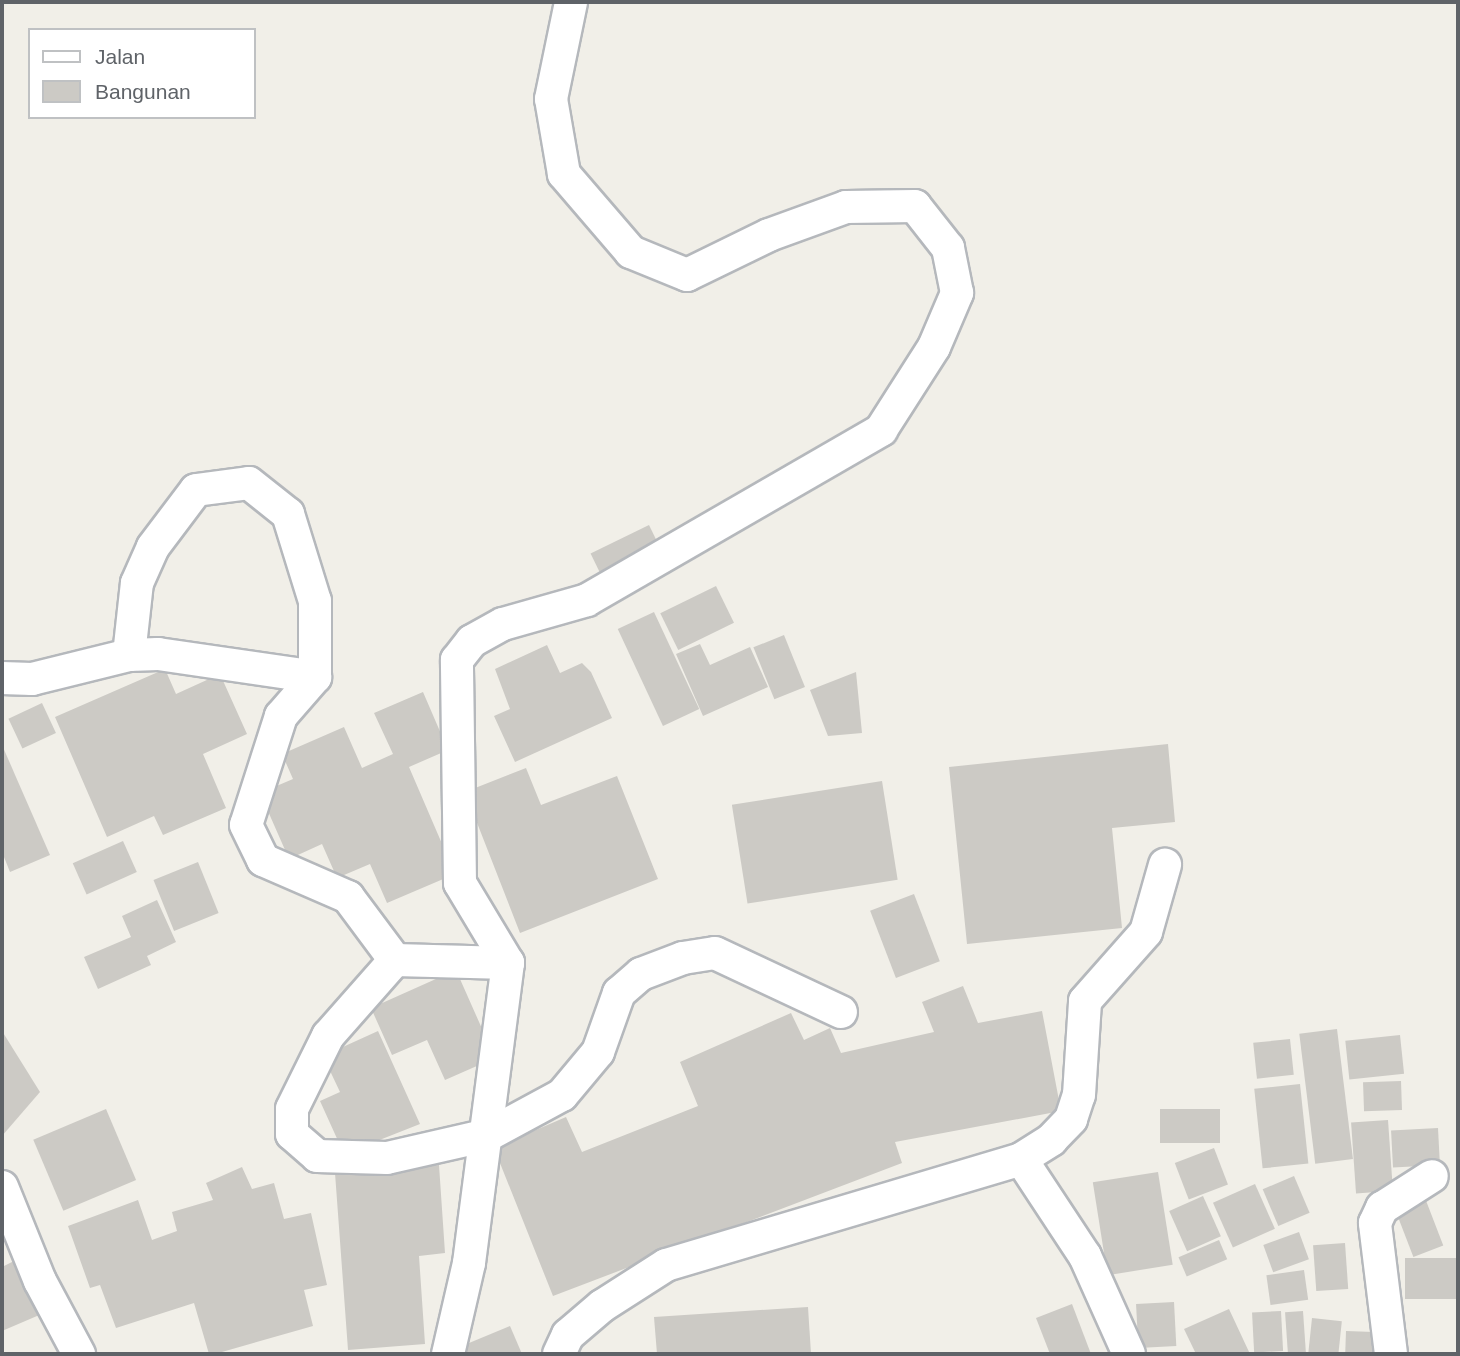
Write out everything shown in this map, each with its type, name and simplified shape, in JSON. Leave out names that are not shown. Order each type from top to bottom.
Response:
[{"type":"street","points":[[448,1354],[488,1135],[508,963],[460,883],[457,660],[472,641],[503,624],[587,600],[881,430],[934,347],[957,293],[948,248],[915,206],[846,207],[769,235],[687,275],[631,252],[564,174],[551,99],[570,2]]},
{"type":"street","points":[[129,655],[137,583],[153,547],[196,490],[249,482],[288,514],[315,601],[315,677],[281,716],[246,825],[263,860],[348,897],[394,960]]},
{"type":"street","points":[[2,678],[32,679],[129,655],[315,677]]},
{"type":"street","points":[[559,1354],[568,1335],[601,1306],[666,1265],[1021,1159],[1071,1119],[1085,1001],[1146,932],[1165,865]]},
{"type":"street","points":[[394,960],[328,1036],[292,1109],[292,1134],[317,1156],[387,1158],[488,1135],[574,1088],[598,1052],[619,993],[641,974],[684,958],[715,953],[841,1012]]},
{"type":"street","points":[[394,960],[508,963]]},
{"type":"street","points":[[1021,1159],[1085,1256],[1129,1354]]},
{"type":"street","points":[[1391,1354],[1375,1223],[1382,1208],[1432,1176]]},
{"type":"street","points":[[2,1187],[40,1281],[79,1354]]},
{"type":"building","points":[[649,525],[662,552],[604,580],[591,553]]},
{"type":"building","points":[[716,586],[734,623],[678,650],[660,613]]},
{"type":"building","points":[[654,612],[699,709],[663,726],[618,629]]},
{"type":"building","points":[[784,635],[805,687],[774,699],[753,647]]},
{"type":"building","points":[[700,644],[710,665],[750,647],[768,687],[703,716],[676,654]]},
{"type":"building","points":[[547,645],[560,673],[582,663],[591,672],[612,718],[515,762],[494,716],[510,709],[495,669]]},
{"type":"building","points":[[165,669],[176,694],[220,674],[247,734],[203,754],[226,808],[163,835],[154,816],[107,837],[55,717]]},
{"type":"building","points":[[856,672],[862,733],[828,736],[810,690]]},
{"type":"building","points":[[423,692],[448,750],[409,767],[455,874],[387,903],[370,864],[337,878],[322,844],[289,859],[260,793],[293,779],[282,754],[344,727],[362,768],[393,754],[374,713]]},
{"type":"building","points":[[42,703],[56,733],[22,749],[8,719]]},
{"type":"building","points":[[1168,744],[1175,822],[1112,828],[1122,928],[967,944],[949,767]]},
{"type":"building","points":[[2,745],[50,855],[10,872],[2,852]]},
{"type":"building","points":[[526,768],[541,805],[617,776],[658,879],[520,933],[465,792]]},
{"type":"building","points":[[882,781],[898,880],[748,904],[732,805]]},
{"type":"building","points":[[123,841],[137,872],[87,894],[73,863]]},
{"type":"building","points":[[198,862],[219,913],[174,931],[153,880]]},
{"type":"building","points":[[914,894],[940,961],[896,978],[870,911]]},
{"type":"building","points":[[157,900],[176,942],[147,956],[151,965],[98,989],[84,957],[131,937],[122,916]]},
{"type":"building","points":[[456,970],[495,1058],[445,1080],[427,1040],[392,1055],[371,1008]]},
{"type":"building","points":[[963,986],[978,1023],[1042,1011],[1061,1111],[895,1142],[902,1163],[553,1296],[494,1148],[566,1117],[582,1152],[698,1106],[680,1062],[791,1013],[804,1040],[830,1028],[841,1053],[934,1032],[922,1002]]},
{"type":"building","points":[[1337,1029],[1353,1159],[1315,1164],[1299,1034]]},
{"type":"building","points":[[2,1031],[40,1092],[2,1136]]},
{"type":"building","points":[[378,1031],[420,1124],[344,1154],[320,1101],[340,1092],[323,1056]]},
{"type":"building","points":[[1400,1035],[1404,1074],[1349,1080],[1345,1041]]},
{"type":"building","points":[[1290,1039],[1294,1075],[1257,1079],[1253,1043]]},
{"type":"building","points":[[1401,1081],[1402,1110],[1364,1111],[1363,1082]]},
{"type":"building","points":[[1300,1084],[1308,1164],[1263,1168],[1254,1089]]},
{"type":"building","points":[[106,1109],[136,1180],[63,1211],[33,1140]]},
{"type":"building","points":[[1160,1109],[1220,1109],[1220,1143],[1160,1143]]},
{"type":"building","points":[[1388,1120],[1393,1191],[1356,1193],[1351,1123]]},
{"type":"building","points":[[1438,1128],[1440,1165],[1393,1167],[1391,1130]]},
{"type":"building","points":[[1214,1148],[1228,1184],[1189,1199],[1175,1163]]},
{"type":"building","points":[[439,1165],[445,1253],[419,1256],[425,1344],[348,1350],[335,1173]]},
{"type":"building","points":[[242,1167],[252,1189],[274,1183],[284,1219],[311,1213],[327,1285],[304,1290],[313,1326],[215,1354],[209,1354],[194,1303],[116,1328],[100,1285],[90,1288],[68,1226],[138,1200],[152,1240],[177,1231],[172,1212],[213,1200],[206,1183]]},
{"type":"building","points":[[1158,1172],[1173,1265],[1108,1275],[1093,1182]]},
{"type":"building","points":[[1294,1176],[1310,1213],[1278,1226],[1263,1189]]},
{"type":"building","points":[[1255,1184],[1275,1229],[1233,1247],[1213,1203]]},
{"type":"building","points":[[1203,1196],[1221,1236],[1187,1251],[1169,1211]]},
{"type":"building","points":[[1425,1198],[1443,1246],[1413,1257],[1395,1209]]},
{"type":"building","points":[[1299,1232],[1309,1259],[1273,1272],[1263,1245]]},
{"type":"building","points":[[1219,1240],[1227,1259],[1187,1277],[1178,1257]]},
{"type":"building","points":[[1345,1243],[1348,1289],[1316,1291],[1313,1245]]},
{"type":"building","points":[[20,1258],[44,1313],[2,1331],[2,1267]]},
{"type":"building","points":[[1405,1258],[1458,1258],[1458,1299],[1405,1299]]},
{"type":"building","points":[[1304,1270],[1308,1300],[1271,1305],[1266,1275]]},
{"type":"building","points":[[1174,1302],[1176,1346],[1138,1348],[1136,1304]]},
{"type":"building","points":[[1072,1304],[1091,1354],[1050,1354],[1036,1318]]},
{"type":"building","points":[[808,1307],[811,1354],[657,1354],[654,1317]]},
{"type":"building","points":[[1229,1309],[1250,1354],[1196,1354],[1184,1329]]},
{"type":"building","points":[[1281,1311],[1283,1351],[1254,1352],[1252,1313]]},
{"type":"building","points":[[1303,1311],[1306,1354],[1288,1354],[1285,1312]]},
{"type":"building","points":[[1312,1318],[1342,1321],[1338,1354],[1308,1354]]},
{"type":"building","points":[[510,1326],[522,1354],[459,1354],[457,1348]]},
{"type":"building","points":[[1346,1331],[1381,1332],[1380,1354],[1345,1354]]}]
